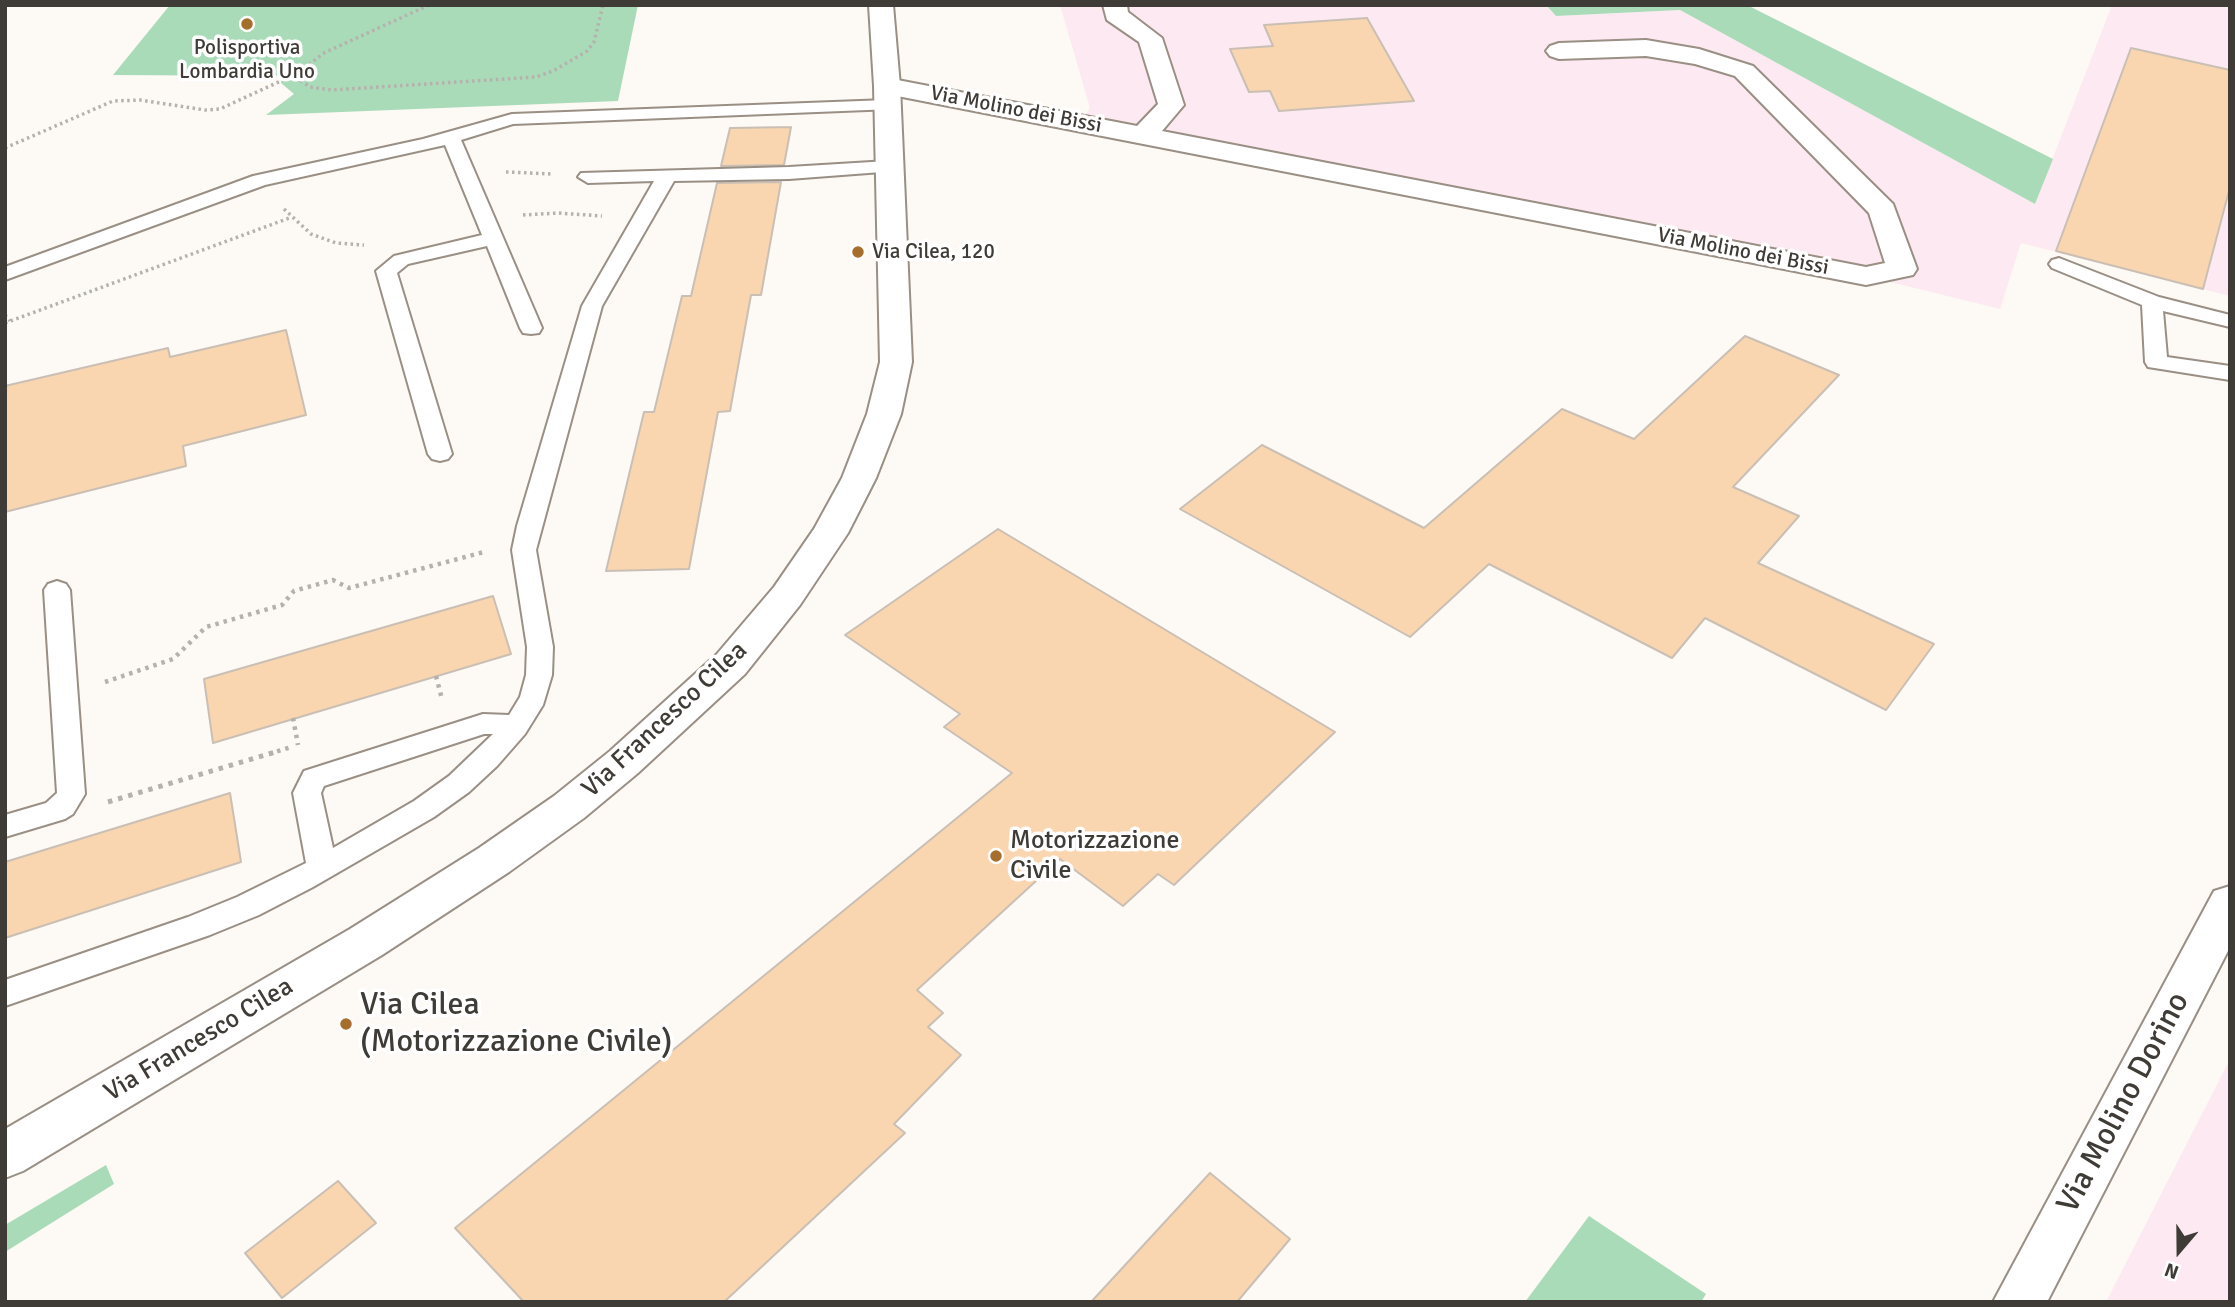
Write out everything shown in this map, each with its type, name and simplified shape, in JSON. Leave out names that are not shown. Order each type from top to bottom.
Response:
[{"type":"street","name":"Via Francesco Cilea","points":[[5,1155],[355,949],[495,860],[569,807],[624,762],[749,644],[787,596],[830,533],[859,478],[884,414],[896,362],[887,95],[881,5]]},
{"type":"street","points":[[1115,5],[1116,15],[1150,38],[1171,105],[1145,134]]},
{"type":"street","name":"Via Molino dei Bissi","points":[[887,95],[1145,134],[1866,276],[1902,269],[1883,211],[1744,71],[1699,57],[1646,48],[1559,51]]},
{"type":"street","name":"Via Molino Dorino","points":[[2018,1302],[2230,904]]},
{"type":"lane","points":[[5,274],[254,183],[451,137],[500,121],[525,117],[887,95]]},
{"type":"lane","points":[[451,137],[531,328]]},
{"type":"lane","points":[[588,177],[789,173],[888,167]]},
{"type":"lane","points":[[5,993],[199,926],[248,906],[322,868],[424,809],[459,784],[487,759],[515,727],[533,698],[539,675],[540,646],[525,570],[526,541],[592,306],[667,176]]},
{"type":"lane","points":[[440,454],[385,275],[394,263],[490,230]]},
{"type":"lane","points":[[2059,264],[2152,302],[2230,321]]},
{"type":"lane","points":[[2152,302],[2156,362],[2230,373]]},
{"type":"lane","points":[[5,826],[55,811],[63,806],[71,793],[57,590]]},
{"type":"lane","points":[[322,868],[307,793],[314,779],[483,724],[503,723],[515,727]]},
{"type":"path","points":[[5,148],[113,101],[140,100],[205,110],[220,109],[298,73],[324,53],[429,5]]},
{"type":"path","points":[[298,73],[301,81],[310,87],[332,90],[536,77],[554,71],[587,51],[594,42],[603,5]]},
{"type":"path","points":[[469,179],[511,172],[576,174],[588,177]]},
{"type":"path","points":[[254,183],[311,234],[336,243],[365,245],[379,251],[394,263]]},
{"type":"path","points":[[490,230],[545,213],[641,219]]},
{"type":"path","points":[[5,316],[8,322],[292,217]]},
{"type":"path","points":[[64,694],[173,660],[206,626],[282,605],[294,591],[333,580],[349,588],[526,541]]},
{"type":"path","points":[[55,811],[85,809],[298,744]]},
{"type":"shaded area","points":[[1060,5],[1546,5],[1556,16],[1680,10],[2035,204],[2112,5],[2230,5],[2230,296],[2021,243],[2000,309],[1866,276],[1080,122],[1090,108]]},
{"type":"shaded area","points":[[2230,1059],[2230,1302],[2106,1302]]},
{"type":"green space","points":[[170,5],[638,5],[618,101],[266,115],[294,94],[281,83],[282,76],[113,75]]},
{"type":"green space","points":[[1546,5],[1747,5],[2053,159],[2035,204],[1680,10],[1556,16]]},
{"type":"green space","points":[[106,1165],[114,1184],[5,1252],[5,1225]]},
{"type":"green space","points":[[1589,1216],[1706,1294],[1701,1302],[1525,1302]]},
{"type":"building","points":[[1367,18],[1414,101],[1279,111],[1270,91],[1249,92],[1230,49],[1273,46],[1264,25]]},
{"type":"building","points":[[2131,48],[2230,70],[2230,187],[2203,289],[2056,251]]},
{"type":"building","points":[[791,127],[784,165],[721,166],[730,128]]},
{"type":"building","points":[[781,182],[761,295],[751,295],[730,411],[718,412],[689,569],[606,571],[644,412],[654,412],[682,296],[691,296],[717,183]]},
{"type":"building","points":[[286,330],[306,415],[183,446],[186,466],[5,512],[5,386],[168,348],[170,357]]},
{"type":"building","points":[[1745,336],[1839,375],[1733,487],[1799,516],[1758,563],[1934,644],[1886,710],[1705,618],[1672,658],[1489,564],[1410,637],[1180,509],[1262,445],[1424,528],[1562,409],[1634,439]]},
{"type":"building","points":[[998,529],[1335,732],[1174,885],[1158,874],[1123,906],[1060,859],[917,990],[943,1013],[928,1027],[961,1055],[894,1124],[905,1133],[724,1302],[524,1302],[455,1228],[1012,773],[944,727],[960,714],[845,635]]},
{"type":"building","points":[[493,596],[511,654],[213,743],[204,679]]},
{"type":"building","points":[[230,793],[241,862],[5,938],[5,862]]},
{"type":"building","points":[[1210,1173],[1290,1239],[1237,1302],[1091,1302]]},
{"type":"building","points":[[338,1181],[376,1223],[282,1298],[245,1253]]},
{"type":"place","name":"Polisportiva Lombardia Uno","points":[[247,24]]},
{"type":"place","name":"Via Cilea, 120","points":[[858,252]]},
{"type":"place","name":"Motorizzazione Civile","points":[[996,856]]},
{"type":"place","name":"Via Cilea (Motorizzazione Civile)","points":[[346,1024]]}]
